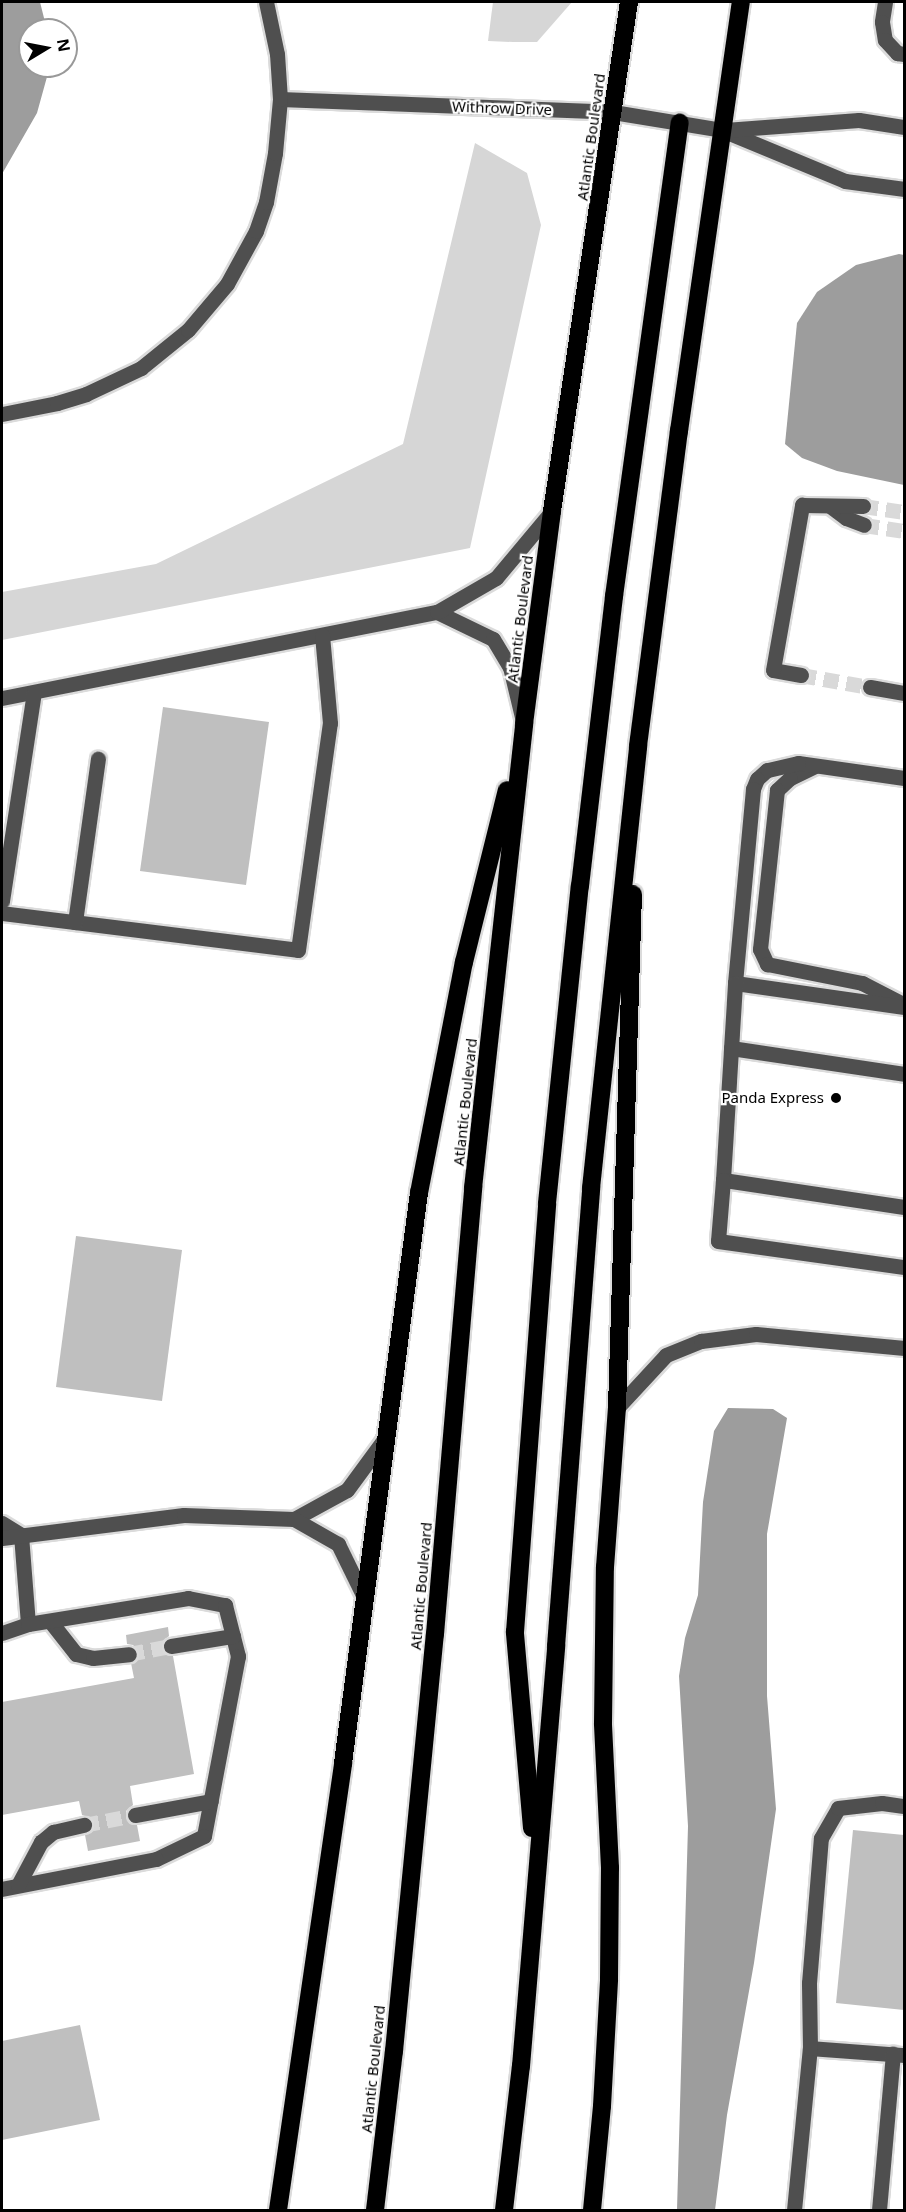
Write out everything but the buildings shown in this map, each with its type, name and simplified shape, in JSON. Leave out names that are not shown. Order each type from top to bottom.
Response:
[{"type":"highway","name":"Atlantic Boulevard","points":[[375,2211],[394,2051],[433,1658],[474,1188],[524,724],[552,511],[629,2]]},
{"type":"highway","points":[[504,2211],[537,1878],[591,1188],[638,746],[679,431],[741,2]]},
{"type":"highway","points":[[537,1878],[515,1632],[547,1203],[580,886],[614,596],[680,123]]},
{"type":"highway","points":[[278,2211],[365,1599],[419,1193],[464,962],[524,724]]},
{"type":"highway","points":[[592,2211],[602,2106],[609,1979],[610,1868],[603,1690],[605,1567],[617,1408],[638,746]]},
{"type":"street","points":[[2,414],[57,403],[114,382],[166,351],[209,309],[243,258],[266,202],[275,153],[280,99],[277,54],[266,2]]},
{"type":"street","points":[[885,2],[882,22],[885,40],[897,52],[904,54]]},
{"type":"street","name":"Withrow Drive","points":[[280,99],[613,112],[722,130]]},
{"type":"street","points":[[722,130],[859,120],[904,127]]},
{"type":"street","points":[[722,130],[846,181],[904,189]]},
{"type":"street","points":[[801,675],[773,670],[802,505],[863,506]]},
{"type":"street","points":[[830,506],[846,518],[864,525]]},
{"type":"street","points":[[2,698],[437,612],[495,578],[552,511]]},
{"type":"street","points":[[437,612],[493,639],[510,667],[524,724]]},
{"type":"street","points":[[2,913],[298,950],[330,723],[322,635]]},
{"type":"street","points":[[870,687],[904,693]]},
{"type":"street","points":[[2,901],[34,692]]},
{"type":"street","points":[[75,922],[98,759]]},
{"type":"street","points":[[904,778],[798,764],[767,770],[757,778],[753,789],[735,983],[718,1241],[904,1267]]},
{"type":"street","points":[[815,766],[790,778],[777,790],[760,950],[767,964],[862,983],[904,1006]]},
{"type":"street","points":[[735,983],[904,1006]]},
{"type":"street","points":[[731,1048],[904,1074]]},
{"type":"street","points":[[723,1180],[904,1206]]},
{"type":"street","points":[[617,1408],[666,1355],[701,1341],[728,1336],[768,1335],[904,1348]]},
{"type":"street","points":[[294,1519],[347,1490],[386,1437]]},
{"type":"street","points":[[2,1538],[184,1515],[294,1519],[338,1544],[365,1599]]},
{"type":"street","points":[[2,1523],[21,1535]]},
{"type":"street","points":[[21,1535],[27,1624]]},
{"type":"street","points":[[2,1633],[27,1624],[188,1598],[225,1605],[238,1656],[204,1836],[156,1859],[2,1888]]},
{"type":"street","points":[[50,1621],[76,1654],[93,1658],[129,1654]]},
{"type":"street","points":[[171,1646],[233,1636]]},
{"type":"street","points":[[135,1815],[211,1801]]},
{"type":"street","points":[[794,2211],[810,2048],[809,1983],[821,1838],[838,1808],[882,1803],[904,1806]]},
{"type":"street","points":[[18,1885],[41,1842],[53,1832],[84,1824]]},
{"type":"street","points":[[810,2048],[899,2054],[879,2211]]},
{"type":"shaded area","points":[[2,2],[40,2],[44,18],[18,18],[18,78],[47,78],[37,113],[2,174]]},
{"type":"shaded area","points":[[493,2],[572,2],[537,42],[513,42],[488,41]]},
{"type":"shaded area","points":[[475,143],[527,173],[541,225],[470,548],[2,640],[2,592],[156,564],[403,444]]},
{"type":"shaded area","points":[[899,254],[904,255],[904,485],[837,471],[802,458],[785,444],[797,323],[817,292],[856,265]]},
{"type":"shaded area","points":[[728,1408],[773,1409],[787,1418],[767,1534],[767,1696],[776,1809],[754,1963],[727,2115],[715,2210],[677,2210],[688,1826],[679,1676],[685,1638],[698,1595],[703,1502],[714,1431]]},
{"type":"tunnel","points":[[863,506],[904,512]]},
{"type":"tunnel","points":[[864,525],[904,531]]},
{"type":"tunnel","points":[[801,675],[870,687]]},
{"type":"tunnel","points":[[129,1654],[171,1646]]},
{"type":"tunnel","points":[[84,1825],[135,1815]]},
{"type":"place","name":"Panda Express","points":[[836,1098]]}]
